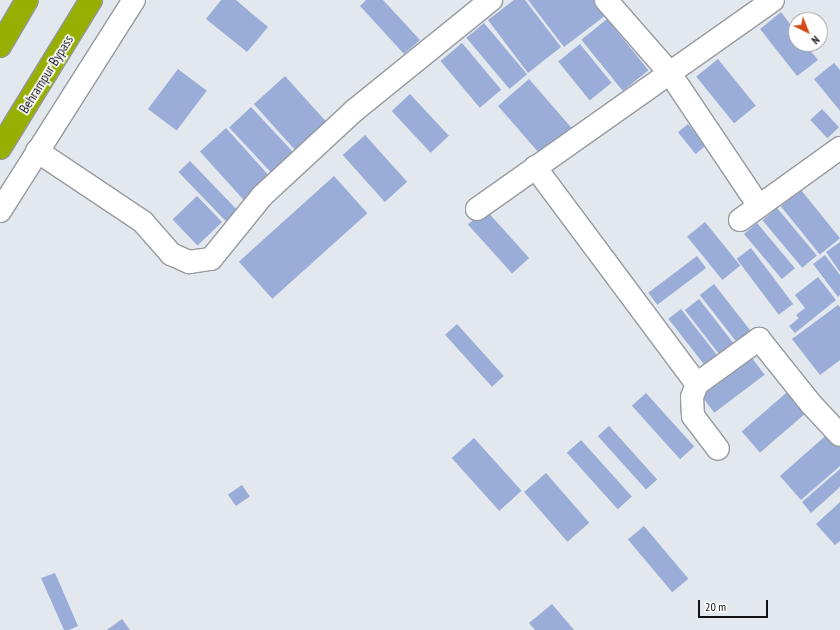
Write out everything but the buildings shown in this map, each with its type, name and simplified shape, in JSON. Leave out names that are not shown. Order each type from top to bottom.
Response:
[{"type":"highway","name":"Behrampur Bypass","points":[[0,148],[91,0]]},
{"type":"highway","points":[[0,46],[24,1]]},
{"type":"street","points":[[0,211],[36,151],[134,0]]},
{"type":"street","points":[[36,151],[143,222],[171,254],[189,262],[211,259],[262,196],[355,110],[491,0]]},
{"type":"street","points":[[606,0],[669,72],[759,206]]},
{"type":"street","points":[[477,210],[535,167],[773,0]]},
{"type":"street","points":[[740,220],[840,148]]},
{"type":"street","points":[[535,167],[696,384]]},
{"type":"street","points":[[718,449],[693,416],[692,397],[696,384],[759,338],[811,404],[840,435]]}]
